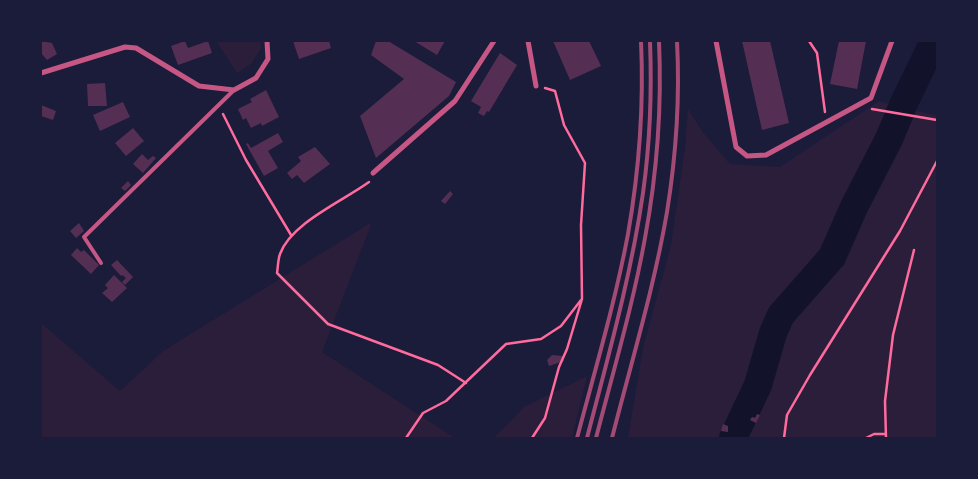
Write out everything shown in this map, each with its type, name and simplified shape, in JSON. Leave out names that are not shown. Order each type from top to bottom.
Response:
[{"type":"street","points":[[41,73],[125,47],[136,48],[200,86],[234,90],[256,78],[268,59],[267,41]]},
{"type":"street","points":[[373,173],[455,101],[494,41]]},
{"type":"street","points":[[528,41],[536,86]]},
{"type":"street","points":[[716,41],[736,147],[747,156],[766,155],[871,98],[892,41]]},
{"type":"lane","points":[[101,262],[84,237],[234,90]]},
{"type":"path","points":[[809,41],[816,53],[826,123]]},
{"type":"path","points":[[532,438],[545,418],[559,367],[567,349],[582,299],[581,225],[585,163],[564,125],[555,91],[536,86]]},
{"type":"path","points":[[219,105],[246,160],[290,235]]},
{"type":"path","points":[[856,106],[937,120]]},
{"type":"path","points":[[784,438],[787,415],[900,231],[937,161]]},
{"type":"path","points":[[373,173],[369,183],[330,206],[290,235],[280,254],[277,273],[328,324],[438,365],[466,384]]},
{"type":"path","points":[[866,438],[874,434],[886,436],[885,401],[893,335],[914,250]]},
{"type":"path","points":[[406,438],[423,413],[446,401],[506,344],[541,339],[561,326],[582,299]]},
{"type":"shaded area","points":[[216,41],[260,41],[261,48],[252,63],[237,73]]},
{"type":"shaded area","points":[[879,101],[937,115],[937,438],[628,438],[643,348],[671,245],[685,148],[688,109],[702,131],[730,164],[780,167]]},
{"type":"shaded area","points":[[372,222],[322,352],[455,438],[41,438],[41,323],[120,391],[163,351]]},
{"type":"shaded area","points":[[587,376],[572,438],[494,438],[524,407]]},
{"type":"building","points":[[41,41],[52,43],[57,54],[47,60],[41,53]]},
{"type":"building","points":[[185,41],[188,48],[208,41],[212,53],[178,65],[171,46]]},
{"type":"building","points":[[293,41],[329,41],[331,48],[299,59]]},
{"type":"building","points":[[376,41],[388,41],[456,82],[449,96],[376,158],[360,116],[404,79],[371,55]]},
{"type":"building","points":[[414,41],[445,41],[437,55]]},
{"type":"building","points":[[553,41],[589,41],[601,66],[570,80]]},
{"type":"building","points":[[742,41],[770,41],[789,123],[762,130]]},
{"type":"building","points":[[839,41],[866,41],[857,89],[830,84]]},
{"type":"building","points":[[500,53],[517,65],[489,112],[487,111],[484,116],[478,113],[481,107],[471,101]]},
{"type":"building","points":[[105,83],[107,106],[88,106],[87,84]]},
{"type":"building","points":[[266,90],[279,117],[262,126],[261,123],[251,128],[246,118],[243,120],[238,109],[252,102],[250,99]]},
{"type":"building","points":[[123,102],[130,117],[100,131],[93,115]]},
{"type":"building","points":[[41,105],[56,111],[53,120],[41,116]]},
{"type":"building","points":[[133,128],[144,141],[126,156],[115,143]]},
{"type":"building","points":[[278,133],[283,142],[268,151],[278,168],[264,176],[246,144],[248,143],[251,148]]},
{"type":"building","points":[[315,147],[330,164],[304,183],[297,175],[292,179],[287,173],[301,161],[298,157]]},
{"type":"building","points":[[142,154],[148,160],[153,156],[156,158],[143,173],[133,164]]},
{"type":"building","points":[[128,181],[131,185],[125,191],[121,188]]},
{"type":"building","points":[[450,191],[453,194],[445,204],[441,201]]},
{"type":"building","points":[[79,223],[84,231],[76,238],[70,231]]},
{"type":"building","points":[[77,248],[81,252],[84,250],[99,265],[91,274],[71,255]]},
{"type":"building","points":[[117,260],[133,277],[125,285],[122,282],[126,278],[121,276],[111,265]]},
{"type":"building","points":[[114,275],[127,288],[112,302],[102,293],[108,288],[105,285]]},
{"type":"building","points":[[552,355],[562,356],[564,361],[549,366],[547,360]]},
{"type":"building","points":[[757,414],[760,415],[756,423],[750,420],[752,417],[755,418]]},
{"type":"building","points":[[723,424],[728,426],[728,432],[721,431]]},
{"type":"waterway","points":[[733,438],[758,385],[773,333],[781,315],[832,257],[934,41]]},
{"type":"railway","points":[[577,438],[617,285],[632,210],[641,114],[641,41]]},
{"type":"railway","points":[[587,438],[626,286],[643,193],[650,117],[650,41]]},
{"type":"railway","points":[[596,438],[635,288],[649,214],[659,115],[659,41]]},
{"type":"railway","points":[[612,438],[649,297],[667,212],[673,170],[676,127],[677,41]]}]
